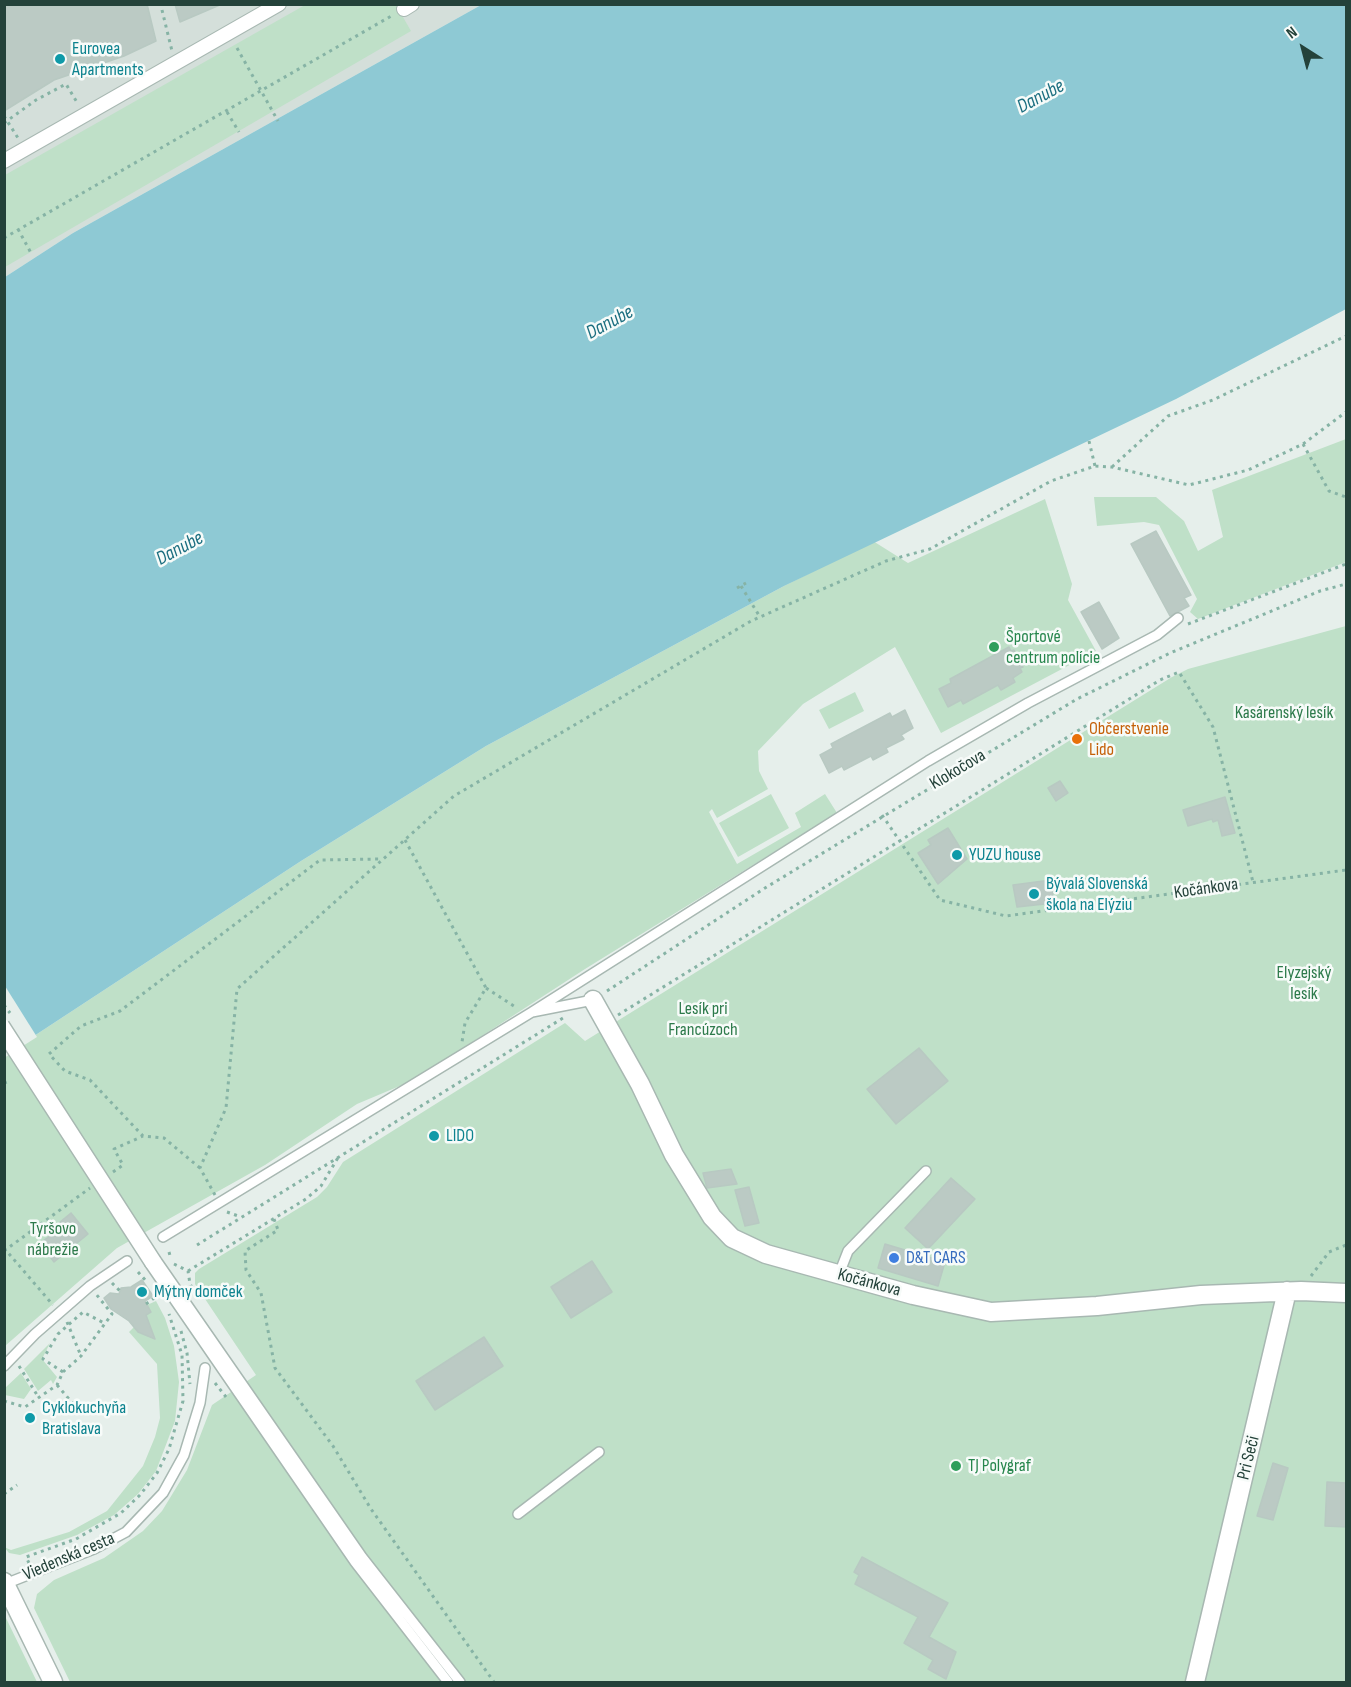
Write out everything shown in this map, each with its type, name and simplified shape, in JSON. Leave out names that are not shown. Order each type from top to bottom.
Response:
[{"type":"street","points":[[4,161],[279,4]]},
{"type":"street","name":"Kočánkova","points":[[593,1000],[605,1019],[674,1155],[722,1229],[740,1243],[766,1254],[991,1312],[1097,1306],[1201,1295],[1294,1291]]},
{"type":"street","points":[[1294,1291],[1347,1293]]},
{"type":"street","name":"Pri Seči","points":[[1195,1683],[1294,1291]]},
{"type":"street","points":[[5,1584],[53,1683]]},
{"type":"lane","name":"Klokočova","points":[[163,1237],[459,1058],[928,761],[1028,703],[1157,635],[1178,618]]},
{"type":"lane","points":[[530,1013],[593,1000]]},
{"type":"lane","points":[[4,1024],[153,1262]]},
{"type":"lane","points":[[4,1038],[355,1562],[448,1683]]},
{"type":"lane","points":[[839,1274],[848,1251],[926,1171]]},
{"type":"lane","points":[[4,1366],[59,1312],[90,1286],[126,1261]]},
{"type":"lane","name":"Viedenská cesta","points":[[5,1584],[94,1549],[126,1532],[163,1493],[184,1455],[200,1403],[205,1368]]},
{"type":"lane","points":[[238,1387],[362,1557],[460,1683]]},
{"type":"lane","points":[[518,1514],[599,1452]]},
{"type":"path","points":[[4,238],[408,7]]},
{"type":"path","points":[[162,10],[175,64]]},
{"type":"path","points":[[237,48],[278,121]]},
{"type":"path","points":[[6,122],[36,100],[66,84],[85,115]]},
{"type":"path","points":[[227,112],[239,132]]},
{"type":"path","points":[[4,116],[25,150]]},
{"type":"path","points":[[18,229],[31,253]]},
{"type":"path","points":[[1112,467],[1168,416],[1213,400],[1347,336]]},
{"type":"path","points":[[200,1168],[226,1108],[237,989],[454,796],[760,617],[886,561],[930,549],[1051,481],[1095,466],[1112,467],[1189,485],[1248,470],[1303,444],[1347,412]]},
{"type":"path","points":[[1089,441],[1095,466]]},
{"type":"path","points":[[1303,444],[1329,491],[1347,496]]},
{"type":"path","points":[[1157,635],[1214,616],[1347,564]]},
{"type":"path","points":[[746,583],[739,587],[760,617]]},
{"type":"path","name":"Klokočova","points":[[197,1245],[340,1154],[593,1000],[882,815],[1088,694],[1170,653],[1320,591],[1347,584]]},
{"type":"path","points":[[605,1019],[619,1015],[1160,680],[1179,672],[1213,727],[1253,882]]},
{"type":"path","name":"Kočánkova","points":[[882,815],[940,900],[1006,916],[1347,870]]},
{"type":"path","points":[[405,840],[486,988],[530,1013]]},
{"type":"path","points":[[143,1136],[90,1080],[65,1071],[49,1054],[81,1026],[120,1011],[320,860],[383,859]]},
{"type":"path","points":[[459,1058],[465,1023],[486,988]]},
{"type":"path","points":[[123,1165],[114,1149],[143,1136],[164,1138],[200,1168],[220,1204]]},
{"type":"path","points":[[171,1263],[188,1271],[274,1219],[321,1186],[340,1154]]},
{"type":"path","points":[[80,1196],[5,1250],[59,1312],[69,1326],[81,1356]]},
{"type":"path","points":[[274,1219],[278,1230],[245,1251],[246,1270],[261,1293],[275,1368],[333,1446],[371,1509],[494,1683]]},
{"type":"path","points":[[1294,1291],[1329,1252],[1347,1245]]},
{"type":"path","points":[[138,1272],[148,1280]]},
{"type":"path","points":[[4,1401],[25,1407],[57,1385],[63,1372],[81,1356],[112,1314],[90,1286]]},
{"type":"path","points":[[157,1290],[164,1300]]},
{"type":"path","points":[[146,1304],[157,1296]]},
{"type":"path","points":[[26,1557],[99,1528],[140,1495],[157,1473],[169,1449],[183,1401],[182,1355],[169,1311],[187,1353],[189,1393]]},
{"type":"path","points":[[63,1372],[44,1359],[58,1334],[83,1312],[104,1323]]},
{"type":"path","points":[[13,1356],[39,1398]]},
{"type":"path","points":[[57,1385],[75,1406]]},
{"type":"path","points":[[151,1491],[162,1476],[177,1443]]},
{"type":"path","points":[[4,1494],[17,1485]]},
{"type":"path","points":[[117,1522],[146,1498]]},
{"type":"path","points":[[21,1568],[40,1561]]},
{"type":"shaded area","points":[[5,5],[481,5],[73,233],[5,277]]},
{"type":"green space","points":[[305,5],[396,5],[411,31],[5,267],[5,175]]},
{"type":"green space","points":[[1346,439],[1346,562],[1198,619],[1190,612],[1197,599],[1159,525],[1144,522],[1097,526],[1094,497],[1156,497],[1184,521],[1198,551],[1223,537],[1212,490]]},
{"type":"green space","name":"Tyršovo nábrežie","points":[[1045,499],[1072,584],[1068,600],[1096,651],[941,733],[895,647],[803,704],[758,751],[759,771],[768,789],[717,818],[712,809],[709,812],[737,864],[801,827],[795,813],[825,794],[837,813],[585,969],[414,1080],[357,1104],[265,1165],[117,1248],[5,1346],[5,1055],[301,861],[486,746],[784,586],[873,541],[908,563]]},
{"type":"green space","points":[[1346,626],[1346,1682],[70,1682],[34,1608],[37,1594],[54,1580],[104,1558],[143,1531],[162,1511],[187,1470],[212,1405],[256,1375],[195,1284],[195,1273],[199,1269],[317,1197],[327,1187],[343,1162],[565,1023],[585,1041],[1172,677],[1188,669]]},
{"type":"green space","points":[[855,692],[864,711],[829,729],[819,710]]},
{"type":"green space","points":[[771,794],[789,828],[738,857],[719,823]]},
{"type":"green space","points":[[156,1301],[165,1318],[174,1346],[179,1382],[175,1421],[156,1471],[138,1494],[114,1515],[77,1535],[20,1555],[9,1553],[4,1547],[11,1550],[69,1532],[107,1511],[143,1466],[160,1418],[157,1364],[129,1332],[134,1327],[153,1334],[146,1315],[151,1312],[147,1305]]},
{"type":"green space","points":[[50,1343],[42,1359],[57,1377],[53,1384],[51,1380],[38,1391],[24,1369]]},
{"type":"green space","points":[[21,1373],[31,1389],[24,1399],[5,1395],[5,1388]]},
{"type":"green space","points":[[5,1616],[37,1682],[5,1682]]},
{"type":"water","name":"Danube","points":[[481,5],[1346,5],[1346,309],[1176,399],[784,586],[486,746],[301,861],[5,1055],[5,277],[73,233]]},
{"type":"pier","points":[[5,986],[37,1037],[4,1058]]},
{"type":"building","name":"Eurovea Apartments","points":[[4,4],[147,4],[156,41],[124,56],[54,80],[4,111]]},
{"type":"building","name":"Eurovea Apartments","points":[[175,4],[222,4],[180,22]]},
{"type":"building","points":[[1156,531],[1191,595],[1184,598],[1189,606],[1170,616],[1131,544]]},
{"type":"building","points":[[1099,602],[1119,638],[1102,649],[1081,612]]},
{"type":"building","points":[[1009,647],[1011,651],[1014,650],[1023,667],[1020,668],[1022,672],[1013,678],[1015,682],[1001,690],[998,685],[963,704],[961,700],[948,707],[939,689],[951,683],[950,679]]},
{"type":"building","points":[[905,710],[913,728],[901,735],[904,739],[886,748],[888,752],[873,760],[871,756],[844,770],[842,766],[829,773],[820,755],[833,748],[831,744],[890,713],[892,717]]},
{"type":"building","points":[[1060,781],[1068,793],[1056,801],[1048,788]]},
{"type":"building","points":[[1225,797],[1235,833],[1222,836],[1218,820],[1213,822],[1212,819],[1188,826],[1183,810]]},
{"type":"building","name":"YUZU house","points":[[948,828],[967,859],[938,884],[918,853],[931,845],[928,840]]},
{"type":"building","name":"Bývalá Slovenská škola na Elýziu","points":[[1051,880],[1054,903],[1017,907],[1013,885]]},
{"type":"building","points":[[919,1048],[948,1081],[896,1124],[867,1089]]},
{"type":"building","points":[[731,1169],[737,1184],[707,1188],[703,1173]]},
{"type":"building","points":[[951,1178],[975,1199],[928,1249],[905,1228]]},
{"type":"building","points":[[749,1187],[759,1223],[745,1226],[735,1190]]},
{"type":"building","points":[[71,1213],[88,1234],[54,1262],[40,1243],[57,1231],[54,1227]]},
{"type":"building","points":[[885,1244],[945,1262],[938,1286],[878,1268]]},
{"type":"building","points":[[592,1261],[612,1292],[571,1318],[551,1287]]},
{"type":"building","points":[[142,1280],[153,1296],[145,1301],[151,1312],[146,1315],[155,1339],[138,1332],[129,1321],[111,1309],[104,1298],[110,1293],[119,1294],[121,1288],[131,1287]]},
{"type":"building","points":[[484,1337],[503,1366],[435,1410],[416,1381]]},
{"type":"building","points":[[1273,1463],[1288,1468],[1273,1520],[1257,1516]]},
{"type":"building","points":[[1327,1482],[1347,1483],[1347,1527],[1325,1526]]},
{"type":"building","points":[[862,1557],[948,1603],[929,1637],[956,1652],[946,1679],[928,1669],[933,1660],[904,1643],[918,1617],[855,1584],[859,1575],[854,1572]]},
{"type":"place","name":"Eurovea Apartments","points":[[60,59]]},
{"type":"place","name":"Športové centrum polície","points":[[994,647]]},
{"type":"place","name":"Občerstvenie Lido","points":[[1077,739]]},
{"type":"place","name":"YUZU house","points":[[957,855]]},
{"type":"place","name":"Bývalá Slovenská škola na Elýziu","points":[[1034,894]]},
{"type":"place","name":"LIDO","points":[[434,1136]]},
{"type":"place","name":"D&T CARS","points":[[894,1258]]},
{"type":"place","name":"Mýtny domček","points":[[142,1292]]},
{"type":"place","name":"Cyklokuchyňa Bratislava","points":[[30,1418]]},
{"type":"place","name":"TJ Polygraf","points":[[956,1466]]},
{"type":"park label","name":"Kasárenský lesík","points":[[1284,713]]},
{"type":"park label","name":"Elyzejský lesík","points":[[1304,983]]},
{"type":"park label","name":"Lesík pri Francúzoch","points":[[703,1019]]}]
